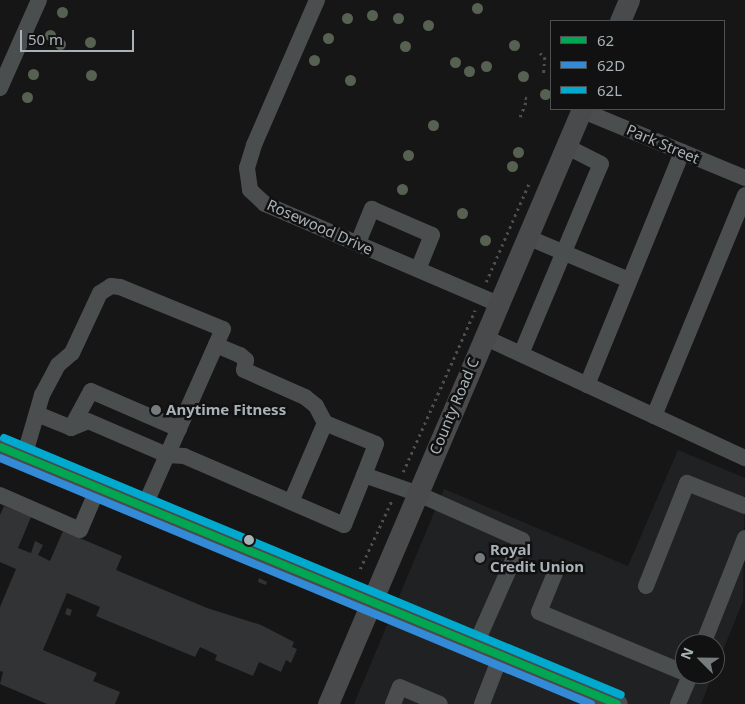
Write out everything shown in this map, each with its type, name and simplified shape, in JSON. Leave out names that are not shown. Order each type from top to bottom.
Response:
[{"type":"main road","points":[[620,20],[629,0]]},
{"type":"main road","name":"County Road C","points":[[328,704],[370,600],[406,491],[484,337],[582,110]]},
{"type":"main road","points":[[0,447],[616,704]]},
{"type":"street","points":[[0,88],[39,0]]},
{"type":"street","name":"Rosewood Drive","points":[[317,0],[254,145],[246,179],[253,194],[265,204],[498,304]]},
{"type":"street","name":"Park Street","points":[[582,110],[745,178]]},
{"type":"street","points":[[521,354],[601,164],[566,146]]},
{"type":"street","points":[[587,385],[682,152]]},
{"type":"street","points":[[654,416],[745,195]]},
{"type":"street","points":[[358,243],[372,209],[432,235],[418,269]]},
{"type":"street","points":[[527,237],[629,280]]},
{"type":"street","points":[[24,457],[42,395],[58,365],[72,353],[100,293],[111,286],[223,330],[144,507]]},
{"type":"street","points":[[484,337],[745,458]]},
{"type":"street","points":[[37,414],[71,428],[88,421],[167,456],[184,456],[344,525],[376,444],[325,423],[316,406],[305,397],[244,370],[246,360],[240,355],[216,345]]},
{"type":"street","points":[[71,428],[91,391],[179,429]]},
{"type":"street","points":[[291,502],[325,423]]},
{"type":"street","points":[[364,475],[458,512],[522,540],[476,644]]},
{"type":"street","points":[[646,586],[687,483],[745,506]]},
{"type":"street","points":[[0,495],[80,530],[98,488]]},
{"type":"street","points":[[706,634],[745,538]]},
{"type":"street","points":[[555,573],[539,612],[675,669]]},
{"type":"street","points":[[482,704],[501,655]]},
{"type":"street","points":[[678,704],[685,684]]},
{"type":"street","points":[[393,704],[400,687],[440,704]]},
{"type":"path","points":[[540,53],[544,56],[544,73]]},
{"type":"path","points":[[520,117],[526,99],[522,97]]},
{"type":"path","points":[[487,281],[530,180]]},
{"type":"path","points":[[360,569],[406,491],[474,312]]},
{"type":"shaded area","points":[[678,450],[745,478],[743,601],[725,645],[725,634],[675,634],[675,684],[709,684],[701,704],[354,704],[444,489],[628,566]]},
{"type":"building","points":[[4,506],[31,517],[18,548],[31,553],[35,541],[43,545],[38,555],[50,561],[63,531],[122,556],[116,570],[207,608],[261,625],[294,642],[292,647],[297,649],[291,663],[286,660],[281,672],[259,662],[253,676],[215,660],[217,655],[200,647],[195,657],[96,616],[100,607],[67,593],[43,650],[97,673],[93,681],[120,692],[115,704],[47,704],[0,684],[3,672],[0,671],[0,607],[16,569],[0,562],[0,515]]},
{"type":"building","points":[[259,578],[267,582],[266,585],[258,582]]},
{"type":"building","points":[[67,608],[72,610],[70,616],[65,614]]},
{"type":"transit line","name":"62L","points":[[4,438],[621,695]]},
{"type":"transit line","name":"62","points":[[0,447],[617,704]]},
{"type":"transit line","name":"62D","points":[[0,458],[591,704]]},
{"type":"place","name":"Anytime Fitness","points":[[156,410]]},
{"type":"place","name":"Royal Credit Union","points":[[480,558]]}]
